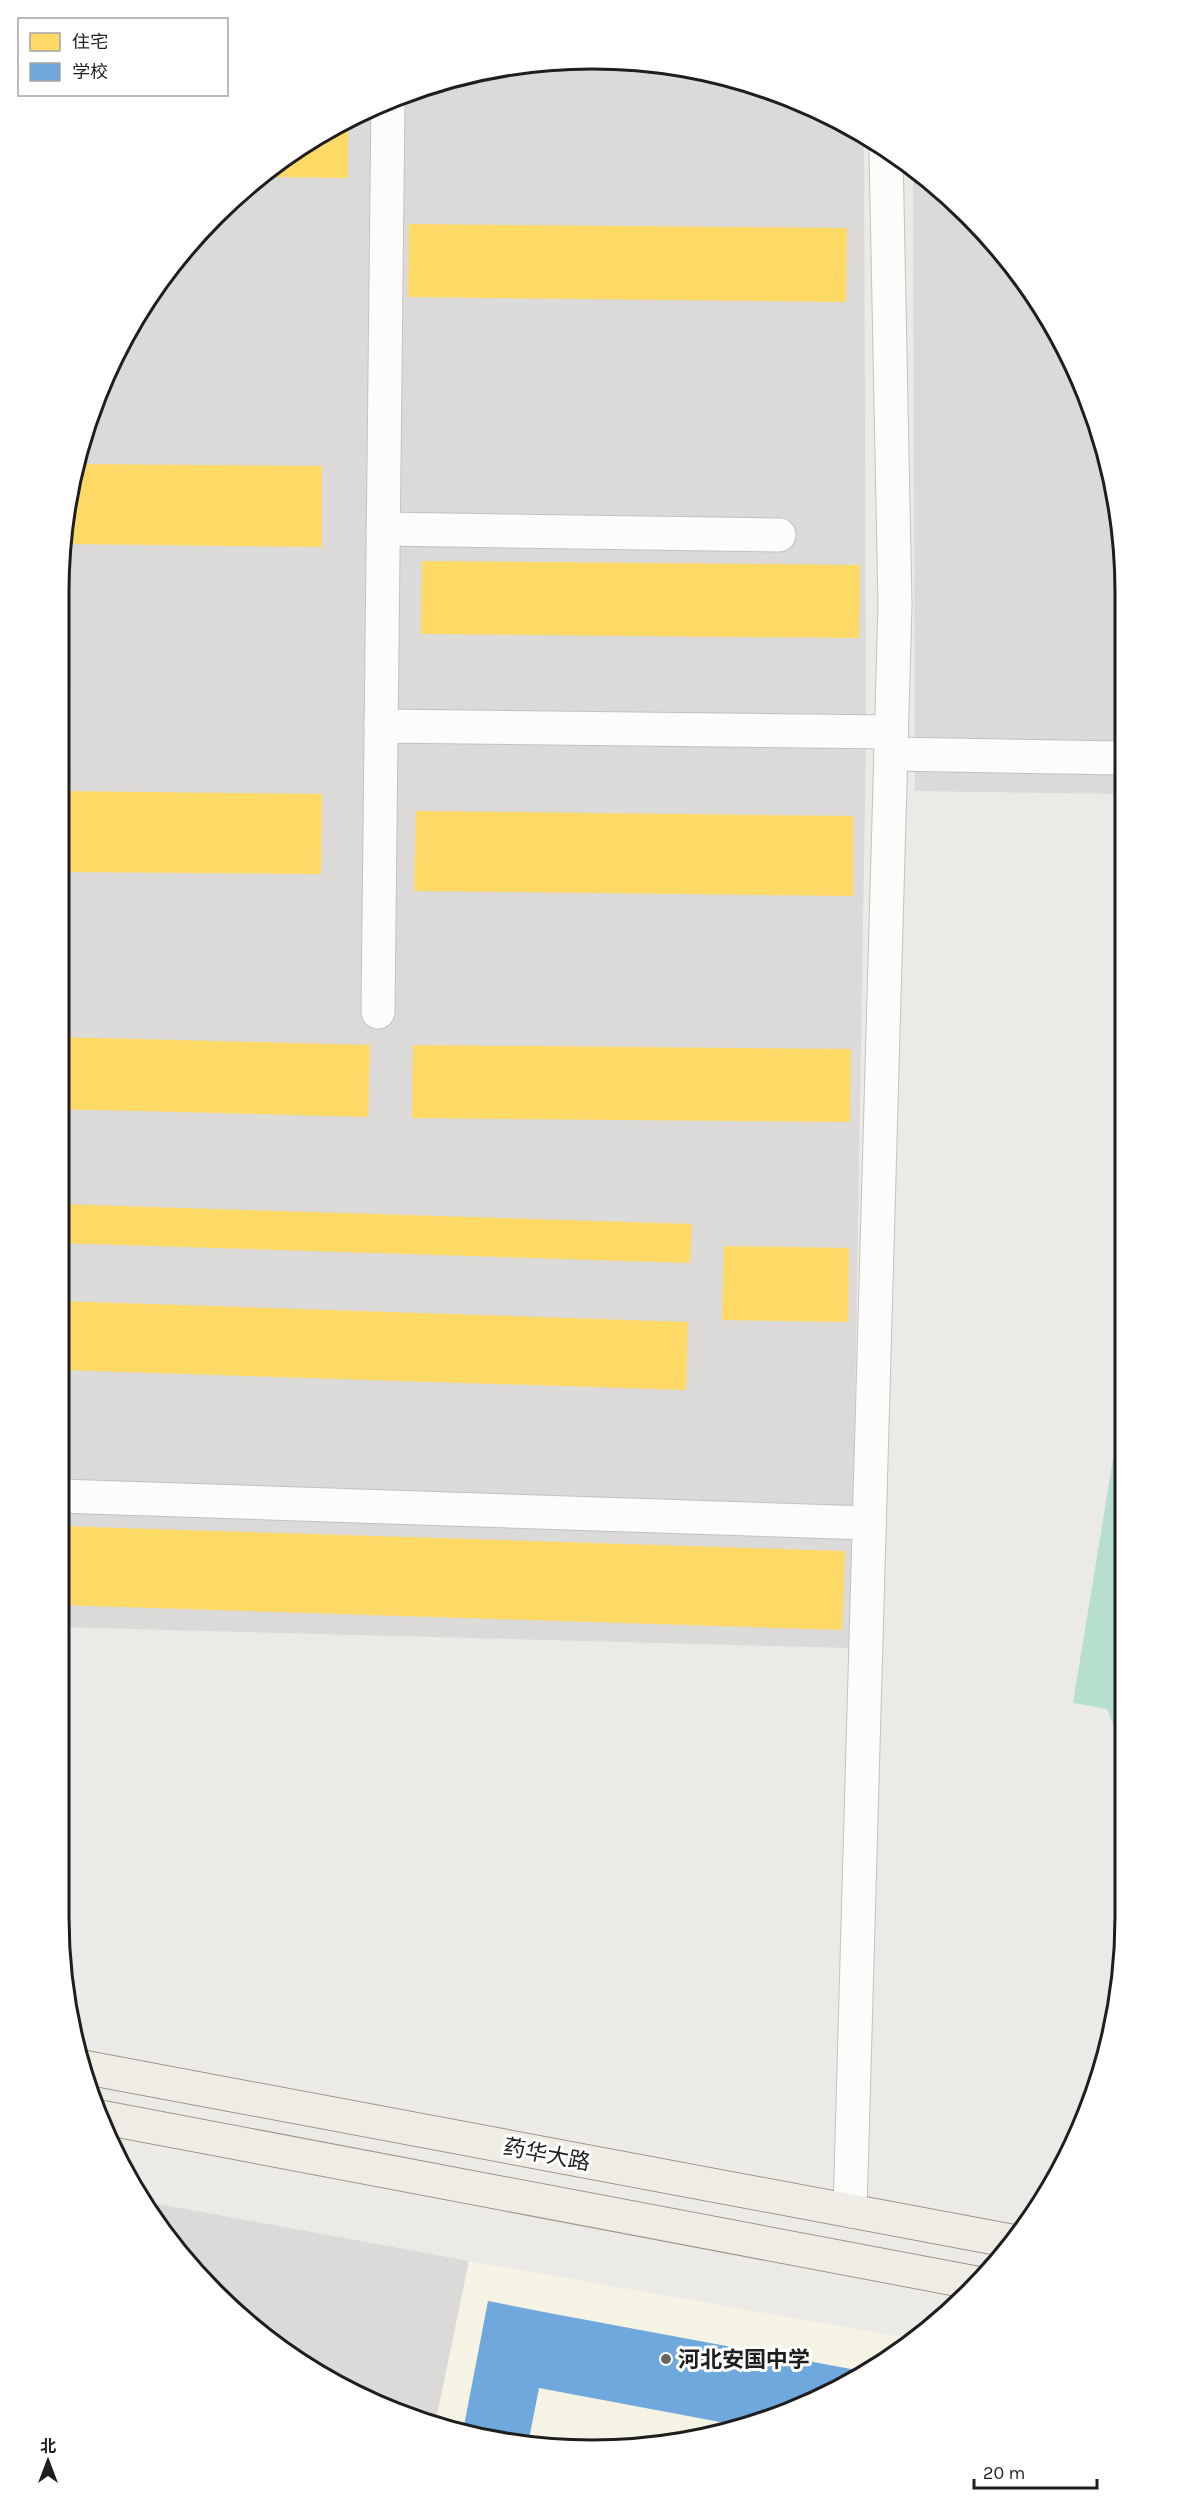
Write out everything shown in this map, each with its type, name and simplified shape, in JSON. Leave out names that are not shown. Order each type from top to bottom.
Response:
[{"type":"main road","name":"药华大路","points":[[92,2069],[1003,2240]]},
{"type":"main road","name":"药华大路","points":[[110,2119],[967,2281]]},
{"type":"street","points":[[378,1012],[388,111]]},
{"type":"street","points":[[850,2211],[895,605],[886,159]]},
{"type":"street","points":[[383,529],[779,535]]},
{"type":"street","points":[[381,726],[891,743],[1115,758]]},
{"type":"street","points":[[69,1496],[869,1523]]},
{"type":"shaded area","points":[[592,69],[660,73],[694,79],[760,97],[792,109],[864,145],[866,740],[851,1648],[69,1627],[69,592],[73,524],[87,457],[109,392],[139,330],[177,274],[222,222],[274,177],[331,139],[392,109],[424,97],[490,79],[524,73]]},
{"type":"shaded area","points":[[913,179],[962,222],[985,247],[1027,301],[1061,361],[1087,424],[1105,490],[1111,524],[1115,592],[1115,794],[915,791]]},
{"type":"shaded area","points":[[154,2203],[469,2261],[437,2416],[361,2386],[301,2352],[274,2332],[222,2287],[177,2235]]},
{"type":"shaded area","name":"河北安国中学","points":[[469,2261],[903,2337],[854,2370],[792,2400],[727,2422],[660,2436],[592,2440],[524,2436],[437,2416]]},
{"type":"green space","points":[[1115,1447],[1115,1729],[1107,1709],[1073,1703]]},
{"type":"building: 住宅","points":[[348,130],[348,178],[274,177],[301,157]]},
{"type":"building: 住宅","points":[[409,224],[847,228],[846,302],[408,297]]},
{"type":"building: 住宅","points":[[85,464],[322,466],[322,547],[71,544]]},
{"type":"building: 住宅","points":[[422,561],[860,565],[859,638],[421,634]]},
{"type":"building: 住宅","points":[[69,791],[322,794],[321,874],[69,872]]},
{"type":"building: 住宅","points":[[416,811],[853,816],[853,896],[414,891]]},
{"type":"building: 住宅","points":[[69,1037],[370,1045],[368,1117],[69,1109]]},
{"type":"building: 住宅","points":[[413,1045],[851,1049],[850,1122],[412,1118]]},
{"type":"building: 住宅","points":[[69,1204],[692,1224],[690,1263],[69,1243]]},
{"type":"building: 住宅","points":[[724,1246],[849,1248],[848,1322],[722,1320]]},
{"type":"building: 住宅","points":[[69,1301],[688,1322],[686,1390],[69,1370]]},
{"type":"building: 住宅","points":[[69,1526],[845,1551],[842,1630],[69,1605]]},
{"type":"building: 学校","points":[[488,2301],[855,2370],[792,2400],[724,2423],[539,2388],[529,2436],[464,2424]]},
{"type":"place","name":"河北安国中学","points":[[666,2359]]}]
